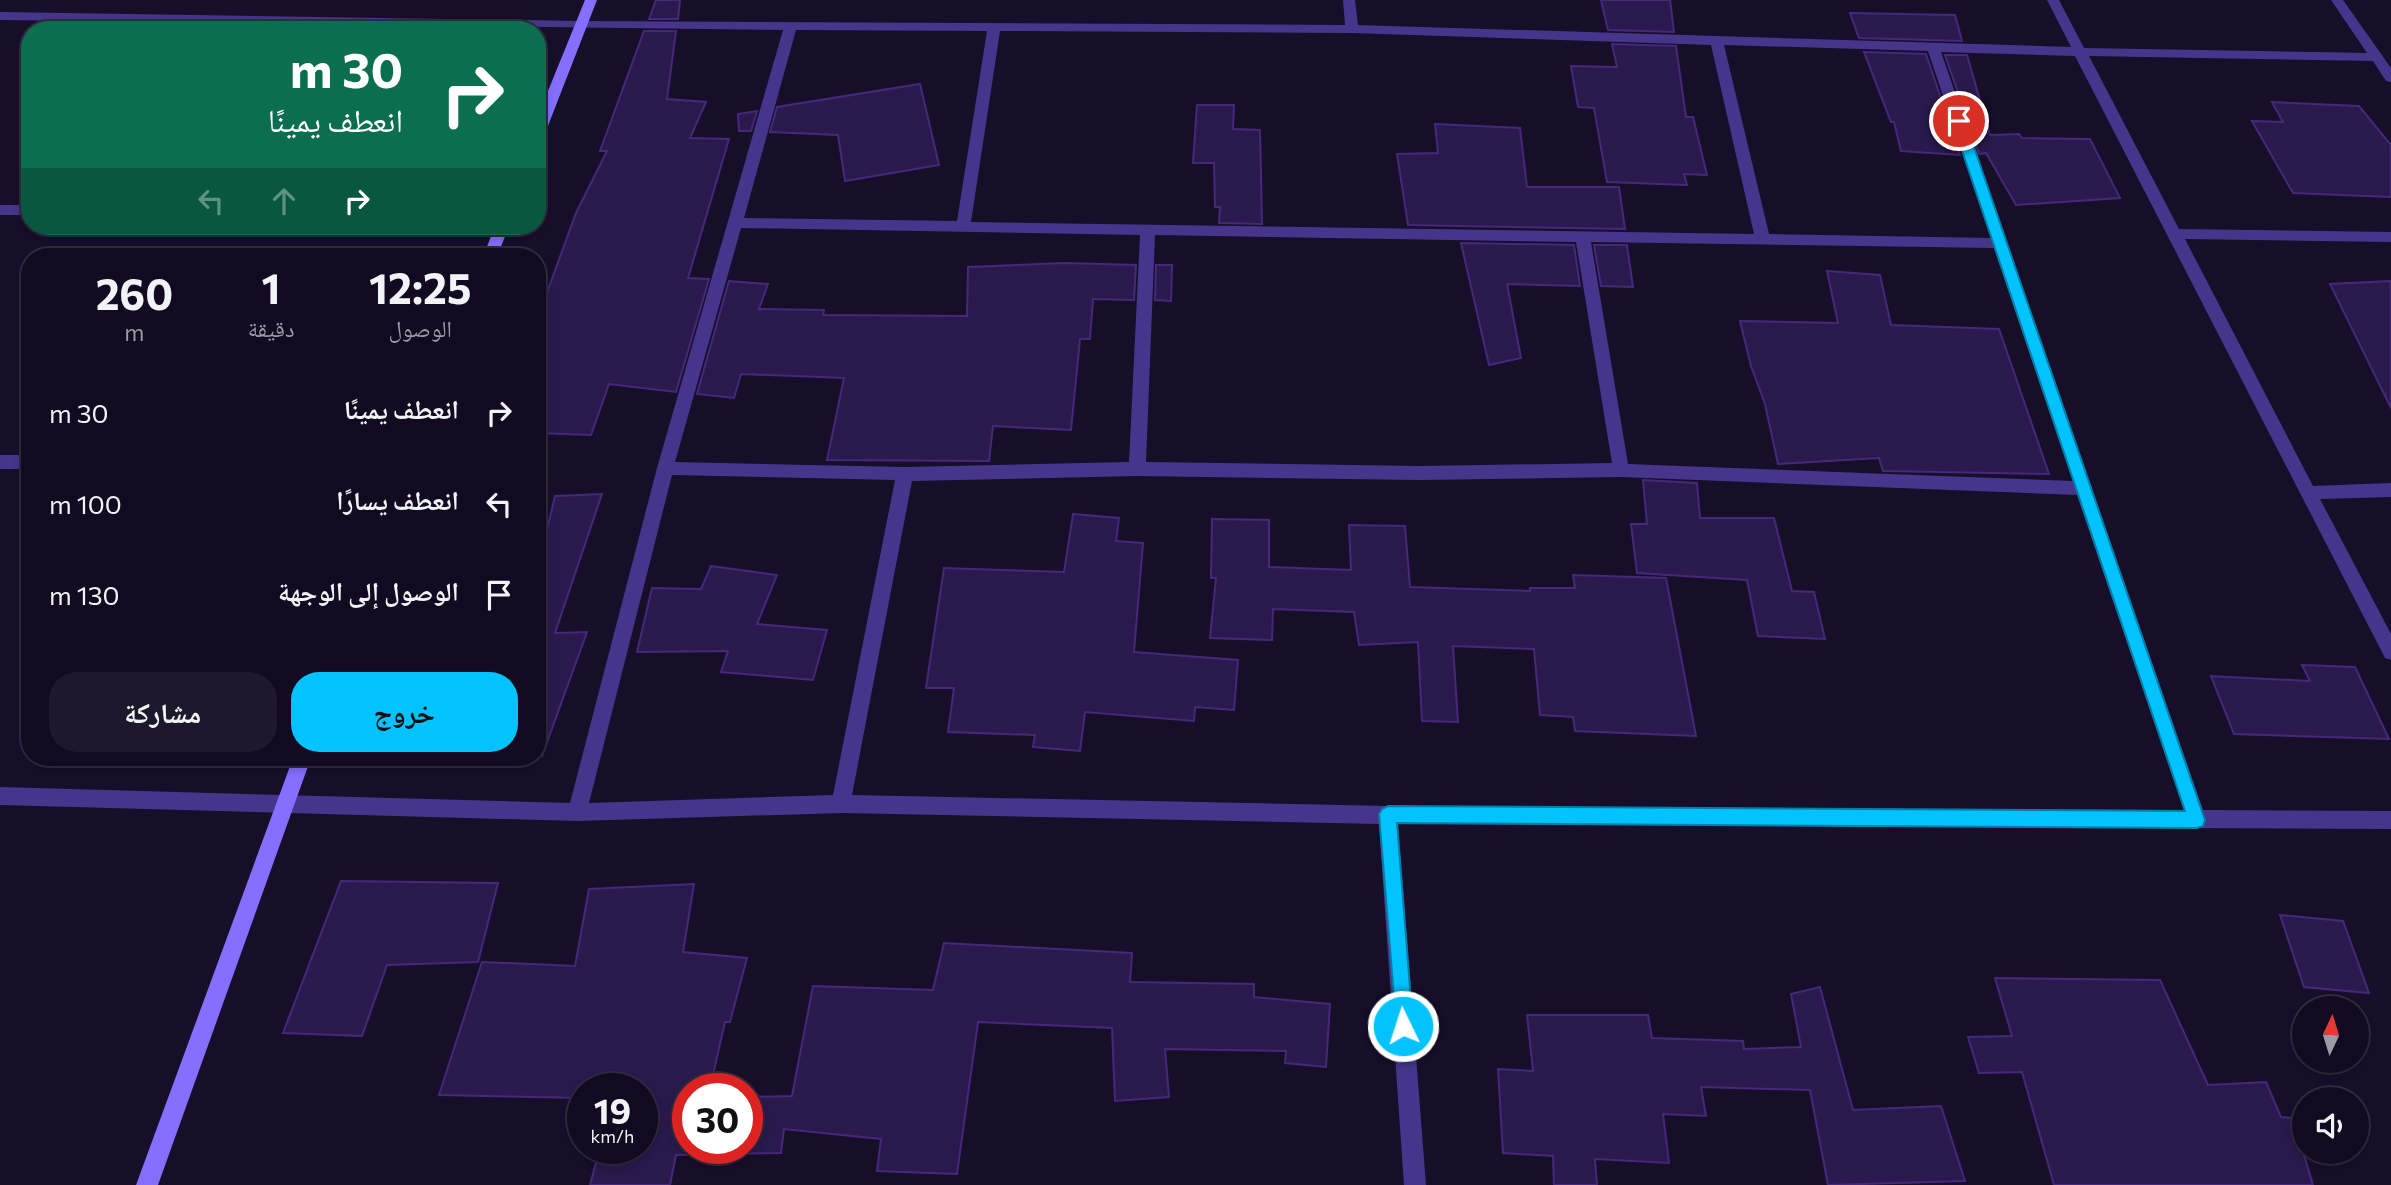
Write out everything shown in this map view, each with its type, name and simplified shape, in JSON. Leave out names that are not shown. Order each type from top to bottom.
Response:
[{"type":"street","points":[[546,113],[591,0]]},
{"type":"street","points":[[1349,0],[1352,29]]},
{"type":"street","points":[[2053,0],[2391,652]]},
{"type":"street","points":[[2337,0],[2391,78]]},
{"type":"street","points":[[0,16],[100,21]]},
{"type":"street","points":[[546,25],[1352,29],[2081,52],[2376,57]]},
{"type":"street","points":[[576,812],[665,468],[791,26]]},
{"type":"street","points":[[963,227],[994,27]]},
{"type":"street","points":[[1717,41],[1763,240]]},
{"type":"street","points":[[1933,47],[2197,820]]},
{"type":"street","points":[[0,210],[21,210]]},
{"type":"street","points":[[733,223],[2002,243]]},
{"type":"street","points":[[1137,469],[1148,230]]},
{"type":"street","points":[[2175,234],[2391,237]]},
{"type":"street","points":[[1583,237],[1621,470]]},
{"type":"street","points":[[0,462],[21,462]]},
{"type":"street","points":[[665,468],[905,474],[1137,469],[1420,472],[1621,470],[2084,488]]},
{"type":"street","points":[[841,804],[905,474]]},
{"type":"street","points":[[2309,492],[2391,490]]},
{"type":"street","points":[[147,1185],[299,766]]},
{"type":"street","points":[[0,796],[576,812],[841,804],[1388,814],[2391,820]]},
{"type":"street","points":[[1388,814],[1415,1185]]},
{"type":"building","points":[[656,0],[680,0],[678,19],[649,19]]},
{"type":"building","points":[[1601,0],[1670,0],[1674,32],[1608,30]]},
{"type":"building","points":[[1850,13],[1955,15],[1962,41],[1859,38]]},
{"type":"building","points":[[644,31],[676,31],[667,99],[706,102],[690,138],[729,139],[688,278],[709,279],[676,392],[609,384],[591,435],[546,433],[546,295],[576,213],[607,151],[600,151]]},
{"type":"building","points":[[1612,44],[1676,46],[1686,117],[1693,117],[1707,175],[1684,174],[1687,185],[1607,182],[1594,108],[1578,107],[1571,66],[1617,67]]},
{"type":"building","points":[[1864,52],[1926,54],[1960,155],[1901,151],[1894,122],[1891,122]]},
{"type":"building","points":[[1945,55],[1967,55],[1990,135],[2019,134],[2022,138],[2090,139],[2120,198],[2016,205],[1986,153],[1979,154]]},
{"type":"building","points":[[920,84],[939,165],[845,181],[838,135],[770,132],[777,107]]},
{"type":"building","points":[[2272,102],[2359,106],[2391,145],[2391,197],[2293,193],[2252,121],[2283,122]]},
{"type":"building","points":[[1197,105],[1234,105],[1233,129],[1260,130],[1262,224],[1219,223],[1220,207],[1215,207],[1214,163],[1193,163]]},
{"type":"building","points":[[757,111],[751,131],[739,131],[738,114]]},
{"type":"building","points":[[1435,124],[1520,128],[1527,187],[1619,187],[1625,229],[1408,225],[1397,154],[1438,153]]},
{"type":"building","points":[[1461,243],[1574,245],[1580,286],[1507,284],[1521,358],[1489,365]]},
{"type":"building","points":[[1594,245],[1627,245],[1633,287],[1601,286]]},
{"type":"building","points":[[1065,263],[1136,265],[1134,300],[1093,299],[1090,339],[1080,339],[1071,430],[993,426],[989,461],[827,460],[844,378],[741,374],[734,398],[697,394],[729,281],[768,284],[759,309],[824,310],[823,315],[967,316],[968,267]]},
{"type":"building","points":[[1156,265],[1172,265],[1171,301],[1155,300]]},
{"type":"building","points":[[1827,271],[1880,275],[1891,325],[1999,329],[2049,474],[1883,471],[1879,458],[1778,464],[1765,404],[1751,366],[1740,321],[1838,323]]},
{"type":"building","points":[[2391,281],[2391,408],[2330,284]]},
{"type":"building","points":[[1643,480],[1697,483],[1700,518],[1774,518],[1792,591],[1814,592],[1825,639],[1758,636],[1747,580],[1637,573],[1631,524],[1647,524]]},
{"type":"building","points":[[602,494],[555,633],[587,632],[546,745],[546,534],[555,496]]},
{"type":"building","points":[[1073,514],[1119,518],[1116,541],[1143,543],[1134,652],[1238,660],[1234,710],[1195,707],[1194,721],[1085,712],[1080,751],[1033,747],[1035,735],[948,732],[954,688],[926,688],[944,568],[1064,572]]},
{"type":"building","points":[[1212,519],[1269,520],[1269,567],[1351,570],[1349,525],[1405,526],[1410,587],[1530,591],[1530,588],[1575,588],[1573,575],[1666,578],[1696,736],[1575,731],[1573,717],[1540,715],[1534,649],[1453,646],[1458,722],[1422,721],[1418,642],[1359,645],[1354,612],[1273,609],[1272,640],[1210,638],[1216,578],[1211,578]]},
{"type":"building","points":[[711,566],[777,575],[757,624],[827,630],[813,680],[721,672],[728,651],[637,652],[652,588],[701,589]]},
{"type":"building","points":[[2302,665],[2355,667],[2389,739],[2234,734],[2211,676],[2310,681]]},
{"type":"building","points":[[341,881],[498,883],[478,962],[387,965],[362,1036],[283,1033]]},
{"type":"building","points":[[694,884],[683,952],[747,958],[730,1022],[725,1022],[713,1073],[672,1073],[672,1164],[674,1164],[670,1185],[590,1185],[596,1164],[658,1164],[658,1073],[567,1073],[567,1098],[439,1095],[482,962],[575,966],[589,889]]},
{"type":"building","points":[[2280,915],[2343,921],[2369,993],[2304,987]]},
{"type":"building","points":[[944,943],[1132,953],[1130,982],[1254,984],[1254,997],[1330,1004],[1326,1067],[1285,1063],[1286,1051],[1165,1049],[1169,1097],[1115,1101],[1112,1028],[978,1022],[957,1174],[877,1171],[881,1139],[784,1129],[781,1153],[763,1153],[763,1097],[792,1096],[813,986],[933,990]]},
{"type":"building","points":[[1995,978],[2160,980],[2208,1085],[2266,1082],[2281,1117],[2292,1118],[2292,1164],[2307,1164],[2313,1185],[2054,1185],[2022,1072],[1979,1073],[1968,1037],[2012,1036]]},
{"type":"building","points":[[1820,987],[1853,1110],[1941,1106],[1965,1181],[1828,1185],[1810,1090],[1701,1087],[1706,1116],[1663,1114],[1669,1163],[1595,1159],[1597,1185],[1554,1185],[1553,1156],[1503,1153],[1498,1069],[1533,1071],[1527,1015],[1648,1015],[1652,1038],[1743,1041],[1744,1049],[1801,1047],[1791,994]]},
{"type":"route","points":[[1403,1026],[1388,814],[2197,820],[1959,121]]}]
